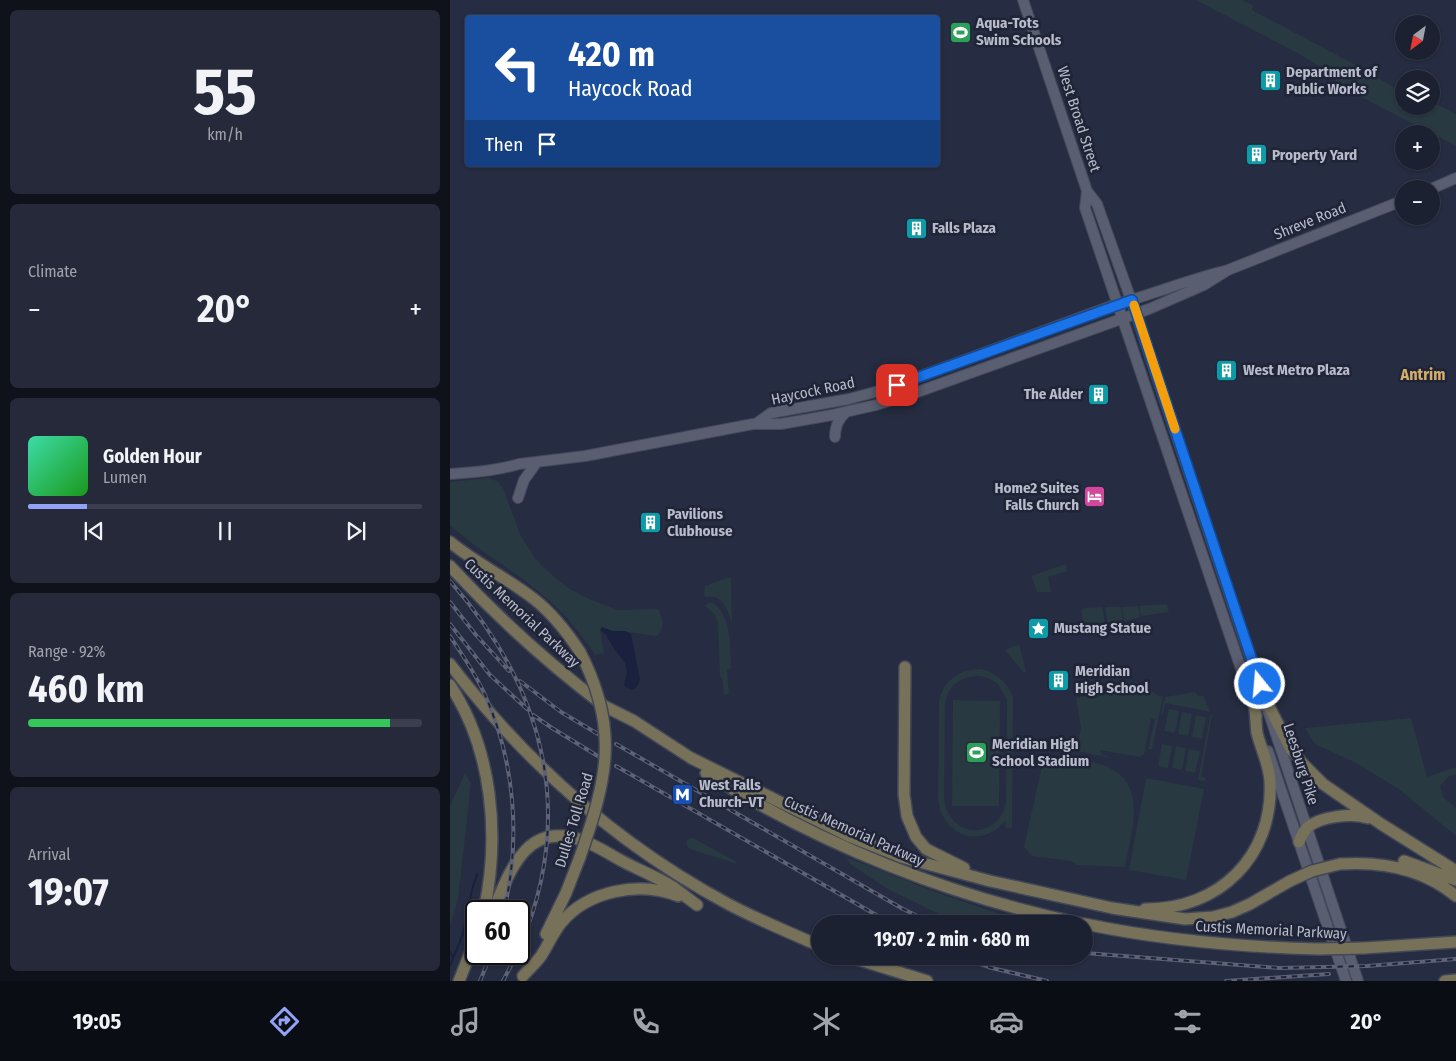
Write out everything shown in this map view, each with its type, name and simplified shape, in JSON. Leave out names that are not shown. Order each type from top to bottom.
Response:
[{"type":"highway","name":"Dulles Toll Road","points":[[450,542],[478,563],[527,594],[561,625],[580,652],[594,682],[601,706],[606,751],[605,770],[600,792],[580,858],[566,894],[522,979]]},
{"type":"highway","name":"Custis Memorial Parkway","points":[[450,566],[488,606],[539,654],[604,706],[653,741],[729,787],[836,843],[905,872],[964,893],[1046,915]]},
{"type":"highway","points":[[450,664],[510,736],[550,776],[618,833],[667,868],[722,901],[811,942]]},
{"type":"highway","points":[[905,667],[904,794],[908,816],[914,832],[922,845],[936,856],[1010,886]]},
{"type":"highway","points":[[450,685],[464,710],[477,743],[489,799],[492,822],[491,852],[485,900]]},
{"type":"highway","points":[[1264,697],[1291,749],[1312,775],[1336,794],[1456,871]]},
{"type":"highway","points":[[604,706],[634,721],[691,758],[851,837],[901,857],[1010,886],[1112,908],[1169,918],[1203,918],[1223,915],[1241,908],[1312,871],[1364,860],[1386,859],[1406,861],[1456,880]]},
{"type":"highway","points":[[1096,904],[1142,909],[1185,905],[1217,890],[1245,863],[1263,832],[1270,799],[1269,772],[1257,734],[1255,710]]},
{"type":"highway","points":[[1299,842],[1307,829],[1323,820],[1345,816],[1364,817],[1381,824]]},
{"type":"highway","points":[[497,900],[506,878],[522,855],[540,840],[557,836],[570,837],[590,843],[672,886],[698,905],[669,893],[653,890],[623,890],[598,897],[566,917],[552,936],[541,956],[522,979]]},
{"type":"highway","points":[[1345,864],[1379,864],[1404,869],[1435,882],[1456,896]]},
{"type":"highway","name":"Custis Memorial Parkway","points":[[1093,926],[1194,942],[1269,948],[1364,948],[1456,942]]},
{"type":"highway","points":[[460,981],[466,965]]},
{"type":"highway","points":[[460,981],[469,965]]},
{"type":"highway","points":[[872,965],[927,981]]},
{"type":"highway","points":[[1445,981],[1456,980]]},
{"type":"main road","name":"West Broad Street","points":[[1023,0],[1087,191],[1098,204],[1132,300]]},
{"type":"main road","points":[[1440,185],[1456,178]]},
{"type":"main road","name":"West Broad Street","points":[[1087,191],[1085,208],[1117,304]]},
{"type":"main road","name":"Shreve Road","points":[[1121,318],[1136,314],[1198,287],[1228,270],[1395,204]]},
{"type":"main road","name":"Shreve Road","points":[[1132,300],[1203,276],[1228,270]]},
{"type":"main road","name":"Haycock Road","points":[[757,423],[771,413],[832,403],[886,389],[1132,300]]},
{"type":"main road","name":"Leesburg Pike","points":[[1132,300],[1358,981]]},
{"type":"main road","name":"Leesburg Pike","points":[[1117,304],[1346,981]]},
{"type":"main road","name":"Haycock Road","points":[[450,474],[477,472],[622,449],[757,423],[781,424],[846,412],[912,394],[1121,318]]},
{"type":"main road","points":[[836,437],[838,421],[846,412]]},
{"type":"main road","points":[[518,498],[524,480],[537,462]]},
{"type":"shaded area","points":[[1196,0],[1242,0],[1253,5],[1252,10],[1367,71],[1348,85],[1368,72],[1395,88],[1395,114],[1344,88],[1317,65]]},
{"type":"shaded area","points":[[1440,106],[1456,114],[1456,146],[1440,138],[1440,125],[1415,125],[1396,115],[1440,115]]},
{"type":"shaded area","points":[[487,478],[497,481],[503,488],[521,536],[543,567],[568,588],[587,598],[618,610],[658,609],[661,616],[662,629],[658,636],[600,630],[604,653],[595,655],[576,629],[542,594],[475,546],[450,525],[450,482]]},
{"type":"shaded area","points":[[1066,564],[1067,571],[1048,577],[1051,592],[1037,592],[1031,576]]},
{"type":"shaded area","points":[[729,577],[731,578],[732,625],[727,609],[721,601],[717,598],[705,597],[704,595],[705,586]]},
{"type":"shaded area","points":[[711,602],[723,614],[730,641],[731,668],[727,670],[729,693],[725,695],[722,677],[720,677],[718,622],[715,615],[704,605]]},
{"type":"shaded area","points":[[1167,604],[1169,612],[1141,616],[1139,606]]},
{"type":"shaded area","points":[[1138,606],[1140,617],[1124,621],[1122,607]]},
{"type":"shaded area","points":[[1102,607],[1106,629],[1085,633],[1081,610]]},
{"type":"shaded area","points":[[1105,607],[1121,607],[1124,628],[1108,629]]},
{"type":"shaded area","points":[[1019,644],[1026,672],[1024,673],[1005,650]]},
{"type":"shaded area","points":[[981,669],[997,676],[1005,683],[1013,698],[1012,828],[1006,828],[1005,821],[995,830],[985,835],[974,837],[964,835],[955,830],[947,822],[941,812],[938,799],[939,702],[941,694],[954,677]],"holes":[[[981,676],[998,684],[1007,700],[1006,802],[1002,815],[994,824],[985,829],[974,830],[964,828],[955,822],[948,812],[944,799],[945,705],[946,698],[952,687],[962,679]]]},
{"type":"shaded area","points":[[1134,682],[1142,684],[1163,697],[1152,749],[1148,749],[1155,719],[1151,718],[1144,754],[1139,757],[1100,750],[1102,755],[1117,759],[1076,751],[1081,728],[1076,698],[1093,695],[1092,689]]},
{"type":"shaded area","points":[[1195,692],[1198,696],[1203,696],[1211,712],[1165,703],[1163,713],[1161,713],[1165,697]]},
{"type":"shaded area","points":[[953,700],[1000,701],[999,806],[952,806]]},
{"type":"shaded area","points":[[1169,709],[1179,711],[1175,733],[1164,731]]},
{"type":"shaded area","points":[[1182,712],[1192,714],[1188,736],[1178,734]]},
{"type":"shaded area","points":[[1211,713],[1201,777],[1206,778],[1205,781],[1198,780]]},
{"type":"shaded area","points":[[1196,715],[1206,717],[1202,739],[1192,737]]},
{"type":"shaded area","points":[[1411,718],[1427,777],[1456,767],[1456,774],[1448,777],[1440,786],[1443,797],[1456,808],[1456,836],[1400,790],[1358,764],[1315,744],[1305,728]]},
{"type":"shaded area","points":[[1162,744],[1172,746],[1168,768],[1158,766]]},
{"type":"shaded area","points":[[1176,746],[1186,748],[1182,770],[1172,768]]},
{"type":"shaded area","points":[[1189,749],[1200,751],[1195,773],[1185,771]]},
{"type":"shaded area","points":[[1050,757],[1094,762],[1116,771],[1126,782],[1132,794],[1134,807],[1125,867],[1077,865],[1071,861],[1032,856],[1024,847],[1043,761]]},
{"type":"shaded area","points":[[465,773],[471,784],[458,899],[450,925],[450,806]]},
{"type":"shaded area","points":[[1146,778],[1204,789],[1186,880],[1129,870]]},
{"type":"shaded area","points":[[690,838],[735,861],[737,864],[690,849],[687,847],[686,841]]},
{"type":"shaded area","points":[[846,857],[935,892],[1003,915],[941,915],[886,888],[850,864]]},
{"type":"water","points":[[602,627],[613,631],[626,631],[631,634],[640,679],[635,688],[629,689],[624,685],[627,672],[625,663],[606,635],[600,630]]},
{"type":"waterway","points":[[450,966],[463,934],[477,874]]},
{"type":"waterway","points":[[450,952],[453,958]]},
{"type":"railway","points":[[450,581],[483,622],[509,665],[529,709],[542,755],[548,802],[546,850],[537,899],[530,918]]},
{"type":"railway","points":[[450,602],[476,635],[509,671]]},
{"type":"railway","points":[[450,624],[490,675],[527,709]]},
{"type":"railway","points":[[450,636],[485,695],[503,747],[509,774],[513,829],[512,856],[506,900]]},
{"type":"railway","points":[[520,681],[561,712],[603,737]]},
{"type":"railway","points":[[533,715],[601,758]]},
{"type":"railway","points":[[616,744],[915,915]]},
{"type":"railway","points":[[616,766],[876,915]]},
{"type":"railway","points":[[1093,954],[1280,968],[1367,966],[1456,959]]},
{"type":"railway","points":[[480,981],[487,965]]},
{"type":"railway","points":[[503,981],[511,965]]},
{"type":"railway","points":[[983,965],[1047,981]]},
{"type":"railway","points":[[1226,981],[1329,974]]},
{"type":"slow traffic","points":[[1134,305],[1175,429]]},
{"type":"place","name":"Aqua-Tots Swim Schools","points":[[960,32]]},
{"type":"place","name":"Department of Public Works","points":[[1270,81]]},
{"type":"place","name":"Property Yard","points":[[1256,155]]},
{"type":"place","name":"Falls Plaza","points":[[916,228]]},
{"type":"place","name":"West Metro Plaza","points":[[1227,370]]},
{"type":"place","name":"The Alder","points":[[1099,394]]},
{"type":"place","name":"Home2 Suites Falls Church","points":[[1095,497]]},
{"type":"place","name":"Pavilions Clubhouse","points":[[651,523]]},
{"type":"place","name":"Mustang Statue","points":[[1038,628]]},
{"type":"place","name":"Meridian High School","points":[[1059,680]]},
{"type":"place","name":"Meridian High School Stadium","points":[[976,753]]},
{"type":"place","name":"West Falls Church–VT","points":[[683,794]]},
{"type":"district","name":"Antrim","points":[[1423,374]]},
{"type":"route","points":[[897,385],[1132,300],[1260,684]]}]
